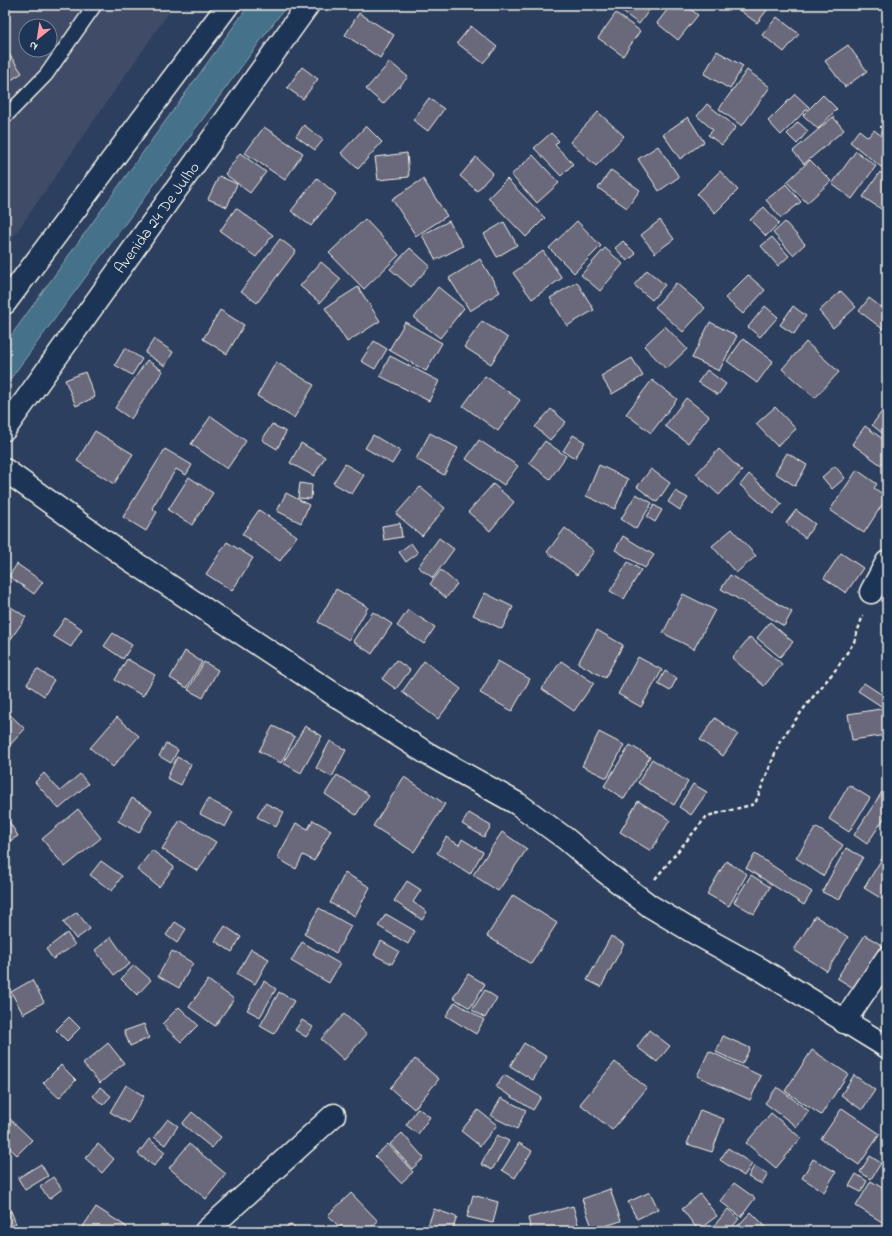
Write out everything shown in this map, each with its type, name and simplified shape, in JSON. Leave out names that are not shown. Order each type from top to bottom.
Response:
[{"type":"street","points":[[5,303],[228,5]]},
{"type":"street","name":"Avenida 24 De Julho","points":[[5,429],[308,5]]},
{"type":"street","points":[[5,470],[129,559],[332,694],[428,754],[518,804],[566,839],[604,871],[650,906],[762,970],[844,1022],[887,1047]]},
{"type":"street","points":[[871,592],[887,562]]},
{"type":"street","points":[[844,1022],[887,958]]},
{"type":"street","points":[[206,1231],[334,1115]]},
{"type":"lane","points":[[5,117],[46,75],[95,5]]},
{"type":"path","points":[[640,898],[706,816],[754,804],[780,741],[808,703],[837,668],[854,642],[871,592]]},
{"type":"shaded area","points":[[5,5],[174,5],[5,249]]},
{"type":"shaded area","points":[[249,5],[287,5],[5,386],[5,344]]},
{"type":"building","points":[[619,5],[653,5],[639,24],[617,8]]},
{"type":"building","points":[[671,5],[685,5],[698,15],[678,40],[657,23]]},
{"type":"building","points":[[737,5],[771,5],[757,23],[735,7]]},
{"type":"building","points":[[359,13],[394,35],[380,58],[345,35]]},
{"type":"building","points":[[616,13],[640,31],[623,56],[598,38]]},
{"type":"building","points":[[777,17],[799,34],[784,52],[762,35]]},
{"type":"building","points":[[471,26],[497,47],[483,63],[457,43]]},
{"type":"building","points":[[848,45],[867,71],[845,87],[825,61]]},
{"type":"building","points":[[5,48],[22,73],[5,84]]},
{"type":"building","points":[[717,51],[743,66],[730,89],[704,74]]},
{"type":"building","points":[[390,62],[408,77],[383,104],[366,89]]},
{"type":"building","points":[[302,67],[318,79],[303,99],[287,88]]},
{"type":"building","points":[[747,70],[770,87],[742,126],[719,109]]},
{"type":"building","points":[[795,94],[809,107],[781,135],[768,121]]},
{"type":"building","points":[[823,95],[837,109],[818,129],[803,115]]},
{"type":"building","points":[[429,98],[444,109],[428,131],[413,120]]},
{"type":"building","points":[[707,104],[736,127],[722,145],[708,135],[713,130],[697,116]]},
{"type":"building","points":[[598,112],[624,136],[596,166],[570,142]]},
{"type":"building","points":[[688,117],[704,142],[680,159],[663,134]]},
{"type":"building","points":[[833,117],[844,130],[804,164],[793,151]]},
{"type":"building","points":[[887,119],[887,133],[880,127]]},
{"type":"building","points":[[798,122],[808,131],[797,144],[787,134]]},
{"type":"building","points":[[304,125],[323,140],[315,150],[296,136]]},
{"type":"building","points":[[366,126],[382,142],[358,169],[341,153]]},
{"type":"building","points":[[264,127],[303,153],[285,180],[245,153]]},
{"type":"building","points":[[859,130],[868,137],[874,130],[887,140],[886,171],[850,142]]},
{"type":"building","points":[[551,133],[559,141],[555,145],[573,164],[561,176],[534,148]]},
{"type":"building","points":[[658,146],[679,177],[659,191],[638,159]]},
{"type":"building","points":[[856,151],[876,166],[852,199],[832,184]]},
{"type":"building","points":[[240,153],[266,172],[250,193],[225,174]]},
{"type":"building","points":[[407,153],[409,177],[378,180],[375,157]]},
{"type":"building","points":[[533,155],[559,183],[537,203],[511,175]]},
{"type":"building","points":[[476,157],[493,173],[477,191],[460,176]]},
{"type":"building","points":[[810,160],[831,181],[807,203],[787,182]]},
{"type":"building","points":[[611,170],[640,190],[627,208],[598,188]]},
{"type":"building","points":[[720,171],[738,190],[715,213],[697,194]]},
{"type":"building","points":[[880,172],[887,177],[887,213],[863,197]]},
{"type":"building","points":[[219,176],[237,184],[227,207],[208,199]]},
{"type":"building","points":[[317,178],[336,194],[311,226],[291,211]]},
{"type":"building","points":[[423,179],[447,216],[416,236],[392,199]]},
{"type":"building","points":[[507,179],[545,218],[526,237],[488,198]]},
{"type":"building","points":[[786,184],[801,202],[781,218],[766,200]]},
{"type":"building","points":[[764,207],[779,223],[766,236],[750,220]]},
{"type":"building","points":[[236,208],[273,235],[256,257],[220,231]]},
{"type":"building","points":[[365,219],[399,255],[364,289],[329,253]]},
{"type":"building","points":[[660,220],[674,239],[655,253],[641,235]]},
{"type":"building","points":[[449,221],[463,246],[436,260],[422,235]]},
{"type":"building","points":[[577,221],[601,246],[574,273],[549,248]]},
{"type":"building","points":[[504,222],[517,245],[497,257],[484,234]]},
{"type":"building","points":[[785,222],[805,244],[793,255],[773,233]]},
{"type":"building","points":[[772,237],[789,256],[778,266],[761,246]]},
{"type":"building","points":[[280,239],[296,251],[257,303],[241,291]]},
{"type":"building","points":[[623,241],[636,254],[627,261],[615,248]]},
{"type":"building","points":[[410,248],[430,266],[411,287],[390,269]]},
{"type":"building","points":[[605,248],[623,264],[600,291],[581,275]]},
{"type":"building","points":[[543,251],[562,278],[532,299],[513,273]]},
{"type":"building","points":[[480,259],[500,292],[470,311],[449,278]]},
{"type":"building","points":[[321,262],[341,279],[320,303],[300,286]]},
{"type":"building","points":[[647,270],[665,285],[652,300],[634,285]]},
{"type":"building","points":[[748,275],[765,290],[743,314],[725,298]]},
{"type":"building","points":[[577,282],[594,310],[567,326],[550,298]]},
{"type":"building","points":[[676,283],[705,308],[683,332],[655,307]]},
{"type":"building","points":[[358,287],[380,321],[347,342],[325,308]]},
{"type":"building","points":[[438,287],[464,308],[440,338],[414,318]]},
{"type":"building","points":[[841,291],[856,307],[833,328],[819,311]]},
{"type":"building","points":[[869,298],[881,307],[887,300],[887,325],[884,330],[859,311]]},
{"type":"building","points":[[765,306],[778,317],[760,337],[748,327]]},
{"type":"building","points":[[793,306],[806,316],[794,334],[780,325]]},
{"type":"building","points":[[220,310],[244,325],[227,354],[203,339]]},
{"type":"building","points":[[482,321],[508,338],[491,364],[464,347]]},
{"type":"building","points":[[405,322],[442,343],[426,371],[389,350]]},
{"type":"building","points":[[710,322],[737,336],[719,371],[692,358]]},
{"type":"building","points":[[665,326],[687,349],[666,369],[644,346]]},
{"type":"building","points":[[154,339],[173,352],[165,366],[145,353]]},
{"type":"building","points":[[743,339],[773,361],[757,383],[727,361]]},
{"type":"building","points":[[374,341],[387,349],[375,369],[361,361]]},
{"type":"building","points":[[806,342],[839,372],[815,398],[782,369]]},
{"type":"building","points":[[125,348],[142,359],[132,375],[115,365]]},
{"type":"building","points":[[390,356],[439,381],[429,401],[380,376]]},
{"type":"building","points":[[632,358],[643,376],[612,394],[601,376]]},
{"type":"building","points":[[147,360],[163,371],[131,419],[115,408]]},
{"type":"building","points":[[276,362],[314,385],[294,418],[257,396]]},
{"type":"building","points":[[707,370],[726,384],[718,395],[698,382]]},
{"type":"building","points":[[85,372],[95,397],[76,406],[65,380]]},
{"type":"building","points":[[485,376],[520,400],[498,431],[463,406]]},
{"type":"building","points":[[652,380],[677,399],[651,433],[626,414]]},
{"type":"building","points":[[686,398],[709,416],[688,443],[665,426]]},
{"type":"building","points":[[775,407],[796,429],[777,446],[756,424]]},
{"type":"building","points":[[551,409],[566,422],[550,440],[535,427]]},
{"type":"building","points":[[883,410],[887,414],[887,437],[872,425]]},
{"type":"building","points":[[211,416],[246,441],[227,469],[191,444]]},
{"type":"building","points":[[272,424],[286,432],[277,449],[262,440]]},
{"type":"building","points":[[865,426],[887,442],[887,456],[881,465],[852,444]]},
{"type":"building","points":[[95,431],[133,454],[114,484],[77,461]]},
{"type":"building","points":[[430,433],[458,448],[444,475],[416,459]]},
{"type":"building","points":[[373,435],[400,451],[392,464],[365,448]]},
{"type":"building","points":[[573,435],[585,442],[575,458],[563,451]]},
{"type":"building","points":[[479,440],[518,466],[504,485],[466,459]]},
{"type":"building","points":[[545,441],[566,456],[550,479],[529,463]]},
{"type":"building","points":[[301,443],[325,457],[314,476],[290,463]]},
{"type":"building","points":[[165,449],[192,465],[186,475],[176,469],[152,508],[157,512],[146,531],[123,517]]},
{"type":"building","points":[[719,449],[742,471],[719,495],[696,474]]},
{"type":"building","points":[[787,453],[807,465],[795,486],[775,473]]},
{"type":"building","points":[[345,464],[364,475],[352,494],[333,483]]},
{"type":"building","points":[[599,465],[628,479],[615,509],[586,496]]},
{"type":"building","points":[[835,466],[845,478],[832,489],[822,477]]},
{"type":"building","points":[[651,469],[670,483],[657,502],[637,487]]},
{"type":"building","points":[[857,470],[877,484],[874,488],[887,497],[864,533],[830,510]]},
{"type":"building","points":[[749,474],[782,504],[773,514],[740,485]]},
{"type":"building","points":[[189,477],[213,493],[192,525],[168,510]]},
{"type":"building","points":[[300,483],[312,485],[311,499],[298,498]]},
{"type":"building","points":[[493,484],[514,502],[490,531],[468,512]]},
{"type":"building","points":[[420,487],[445,508],[422,536],[396,514]]},
{"type":"building","points":[[675,491],[688,498],[680,510],[668,502]]},
{"type":"building","points":[[286,493],[309,505],[301,523],[277,511]]},
{"type":"building","points":[[636,494],[652,503],[636,529],[621,519]]},
{"type":"building","points":[[654,505],[662,510],[655,522],[647,517]]},
{"type":"building","points":[[259,510],[297,536],[280,561],[242,534]]},
{"type":"building","points":[[796,510],[815,524],[805,538],[786,523]]},
{"type":"building","points":[[400,523],[402,537],[384,540],[382,526]]},
{"type":"building","points":[[565,528],[594,551],[577,575],[547,552]]},
{"type":"building","points":[[732,529],[756,556],[736,573],[712,546]]},
{"type":"building","points":[[623,536],[654,555],[645,568],[615,550]]},
{"type":"building","points":[[439,538],[454,549],[433,578],[418,567]]},
{"type":"building","points":[[227,542],[253,558],[232,591],[206,574]]},
{"type":"building","points":[[411,543],[418,553],[406,562],[399,552]]},
{"type":"building","points":[[841,553],[863,568],[846,593],[824,578]]},
{"type":"building","points":[[628,562],[641,570],[624,599],[610,591]]},
{"type":"building","points":[[17,564],[43,582],[34,594],[9,576]]},
{"type":"building","points":[[441,570],[457,584],[446,598],[430,584]]},
{"type":"building","points":[[730,575],[792,612],[784,626],[721,589]]},
{"type":"building","points":[[336,589],[368,607],[349,640],[318,622]]},
{"type":"building","points":[[485,593],[513,607],[502,629],[473,615]]},
{"type":"building","points":[[683,594],[715,610],[694,649],[663,633]]},
{"type":"building","points":[[8,605],[26,617],[6,646],[5,610]]},
{"type":"building","points":[[408,610],[435,627],[424,644],[397,626]]},
{"type":"building","points":[[373,612],[392,624],[372,654],[353,641]]},
{"type":"building","points":[[65,618],[82,629],[71,647],[53,636]]},
{"type":"building","points":[[770,622],[793,642],[780,657],[757,638]]},
{"type":"building","points":[[597,630],[623,645],[605,678],[578,663]]},
{"type":"building","points":[[113,633],[132,645],[123,659],[104,646]]},
{"type":"building","points":[[750,637],[782,664],[764,686],[732,658]]},
{"type":"building","points":[[185,651],[202,662],[187,688],[170,678]]},
{"type":"building","points":[[638,657],[662,670],[641,707],[618,694]]},
{"type":"building","points":[[127,659],[155,675],[143,696],[115,680]]},
{"type":"building","points":[[396,660],[410,670],[396,689],[382,679]]},
{"type":"building","points":[[424,661],[461,689],[438,719],[402,692]]},
{"type":"building","points":[[498,661],[530,679],[512,711],[480,693]]},
{"type":"building","points":[[561,661],[594,683],[574,711],[542,689]]},
{"type":"building","points":[[204,662],[218,670],[203,698],[188,690]]},
{"type":"building","points":[[37,669],[54,680],[44,696],[27,684]]},
{"type":"building","points":[[665,671],[677,678],[670,691],[658,684]]},
{"type":"building","points":[[864,683],[887,698],[887,704],[884,708],[858,691]]},
{"type":"building","points":[[887,708],[887,735],[852,740],[848,714]]},
{"type":"building","points":[[5,710],[25,729],[5,750]]},
{"type":"building","points":[[117,717],[139,736],[113,767],[90,748]]},
{"type":"building","points":[[715,718],[738,734],[723,756],[700,740]]},
{"type":"building","points":[[273,726],[295,737],[281,763],[259,751]]},
{"type":"building","points":[[305,726],[322,736],[301,773],[283,763]]},
{"type":"building","points":[[599,732],[624,745],[607,778],[582,766]]},
{"type":"building","points":[[330,741],[346,750],[332,777],[316,768]]},
{"type":"building","points":[[166,743],[178,750],[171,763],[159,756]]},
{"type":"building","points":[[630,745],[650,757],[624,799],[604,786]]},
{"type":"building","points":[[177,757],[191,764],[181,785],[167,778]]},
{"type":"building","points":[[652,759],[688,782],[674,805],[638,783]]},
{"type":"building","points":[[44,773],[60,791],[80,774],[88,784],[59,809],[35,782]]},
{"type":"building","points":[[337,775],[369,795],[356,815],[325,794]]},
{"type":"building","points":[[404,777],[445,804],[414,852],[373,826]]},
{"type":"building","points":[[693,784],[707,792],[691,815],[679,807]]},
{"type":"building","points":[[849,785],[870,798],[849,832],[829,819]]},
{"type":"building","points":[[882,792],[887,795],[887,814],[867,844],[854,835]]},
{"type":"building","points":[[132,798],[152,810],[139,833],[118,821]]},
{"type":"building","points":[[208,799],[233,812],[225,827],[200,814]]},
{"type":"building","points":[[638,801],[670,820],[651,851],[620,832]]},
{"type":"building","points":[[265,803],[284,812],[276,827],[257,817]]},
{"type":"building","points":[[78,809],[101,838],[65,867],[42,839]]},
{"type":"building","points":[[469,813],[491,826],[484,837],[462,824]]},
{"type":"building","points":[[5,815],[18,836],[5,844]]},
{"type":"building","points":[[180,820],[216,842],[198,871],[162,849]]},
{"type":"building","points":[[313,820],[331,830],[314,861],[303,855],[296,869],[277,858],[296,823],[308,829]]},
{"type":"building","points":[[816,827],[843,845],[823,876],[796,858]]},
{"type":"building","points":[[502,832],[527,849],[498,891],[473,875]]},
{"type":"building","points":[[446,837],[459,845],[462,839],[483,852],[470,874],[437,853]]},
{"type":"building","points":[[846,848],[863,857],[839,900],[822,892]]},
{"type":"building","points":[[152,850],[174,867],[159,887],[137,870]]},
{"type":"building","points":[[887,852],[887,902],[864,888]]},
{"type":"building","points":[[755,854],[812,892],[804,905],[746,868]]},
{"type":"building","points":[[101,861],[122,876],[112,891],[90,875]]},
{"type":"building","points":[[726,861],[747,874],[729,906],[707,894]]},
{"type":"building","points":[[345,873],[370,887],[355,916],[330,903]]},
{"type":"building","points":[[751,875],[770,887],[754,914],[734,902]]},
{"type":"building","points":[[407,881],[421,890],[413,902],[427,912],[422,920],[394,901]]},
{"type":"building","points":[[513,895],[557,923],[531,964],[487,936]]},
{"type":"building","points":[[319,908],[351,926],[336,953],[304,934]]},
{"type":"building","points":[[77,912],[90,929],[76,939],[63,922]]},
{"type":"building","points":[[386,914],[415,931],[408,944],[378,926]]},
{"type":"building","points":[[815,916],[848,937],[827,971],[794,950]]},
{"type":"building","points":[[175,922],[186,929],[177,943],[166,935]]},
{"type":"building","points":[[225,926],[241,937],[232,952],[215,941]]},
{"type":"building","points":[[67,933],[75,945],[53,959],[46,949]]},
{"type":"building","points":[[865,935],[883,946],[855,989],[837,978]]},
{"type":"building","points":[[611,936],[624,944],[601,987],[587,980]]},
{"type":"building","points":[[111,937],[130,964],[114,975],[95,950]]},
{"type":"building","points":[[381,941],[399,951],[392,964],[374,955]]},
{"type":"building","points":[[302,942],[340,964],[329,983],[291,961]]},
{"type":"building","points":[[251,949],[269,959],[255,984],[237,974]]},
{"type":"building","points":[[172,951],[193,963],[179,988],[158,976]]},
{"type":"building","points":[[134,965],[151,980],[137,995],[121,979]]},
{"type":"building","points":[[468,974],[485,984],[470,1008],[453,998]]},
{"type":"building","points":[[32,980],[44,1002],[23,1014],[11,992]]},
{"type":"building","points":[[208,980],[234,999],[215,1026],[189,1007]]},
{"type":"building","points":[[264,981],[276,989],[260,1017],[247,1010]]},
{"type":"building","points":[[485,990],[497,998],[485,1018],[472,1010]]},
{"type":"building","points":[[279,992],[294,1001],[274,1034],[260,1026]]},
{"type":"building","points":[[455,1002],[484,1020],[476,1034],[446,1016]]},
{"type":"building","points":[[179,1007],[198,1025],[181,1042],[162,1024]]},
{"type":"building","points":[[344,1014],[367,1034],[344,1060],[321,1039]]},
{"type":"building","points":[[69,1017],[80,1028],[67,1041],[56,1030]]},
{"type":"building","points":[[302,1020],[313,1027],[306,1037],[295,1030]]},
{"type":"building","points":[[144,1024],[149,1038],[130,1046],[124,1031]]},
{"type":"building","points":[[649,1030],[670,1046],[657,1062],[637,1047]]},
{"type":"building","points":[[723,1036],[750,1048],[742,1064],[716,1052]]},
{"type":"building","points":[[108,1043],[124,1063],[100,1083],[83,1064]]},
{"type":"building","points":[[524,1043],[547,1057],[533,1080],[510,1066]]},
{"type":"building","points":[[812,1050],[848,1074],[821,1115],[785,1091]]},
{"type":"building","points":[[709,1051],[761,1076],[750,1100],[697,1076]]},
{"type":"building","points":[[415,1059],[439,1079],[414,1109],[390,1088]]},
{"type":"building","points":[[615,1062],[647,1088],[612,1130],[580,1104]]},
{"type":"building","points":[[61,1065],[76,1080],[59,1098],[43,1083]]},
{"type":"building","points":[[504,1075],[541,1097],[533,1110],[496,1087]]},
{"type":"building","points":[[854,1075],[875,1090],[862,1110],[841,1095]]},
{"type":"building","points":[[126,1085],[144,1096],[129,1123],[110,1112]]},
{"type":"building","points":[[100,1087],[111,1096],[103,1105],[93,1096]]},
{"type":"building","points":[[777,1087],[809,1111],[797,1127],[765,1103]]},
{"type":"building","points":[[501,1098],[526,1110],[517,1129],[491,1116]]},
{"type":"building","points":[[418,1108],[430,1117],[418,1134],[406,1125]]},
{"type":"building","points":[[842,1108],[880,1134],[859,1165],[821,1139]]},
{"type":"building","points":[[478,1110],[497,1125],[480,1146],[461,1131]]},
{"type":"building","points":[[700,1110],[724,1119],[712,1152],[687,1144]]},
{"type":"building","points":[[192,1112],[221,1137],[212,1148],[182,1124]]},
{"type":"building","points":[[771,1113],[801,1138],[776,1168],[746,1143]]},
{"type":"building","points":[[9,1118],[32,1140],[17,1155],[5,1144],[5,1122]]},
{"type":"building","points":[[168,1119],[178,1126],[165,1145],[154,1137]]},
{"type":"building","points":[[402,1133],[424,1158],[412,1169],[390,1144]]},
{"type":"building","points":[[497,1135],[509,1141],[492,1170],[481,1164]]},
{"type":"building","points":[[149,1139],[165,1152],[154,1166],[138,1154]]},
{"type":"building","points":[[519,1143],[532,1151],[515,1178],[502,1170]]},
{"type":"building","points":[[98,1144],[114,1159],[102,1173],[85,1158]]},
{"type":"building","points":[[189,1144],[226,1174],[206,1199],[169,1168]]},
{"type":"building","points":[[388,1144],[413,1172],[401,1183],[375,1156]]},
{"type":"building","points":[[728,1148],[752,1164],[744,1176],[720,1160]]},
{"type":"building","points":[[870,1156],[881,1163],[871,1179],[860,1172]]},
{"type":"building","points":[[813,1159],[836,1172],[824,1192],[802,1178]]},
{"type":"building","points":[[41,1164],[48,1176],[25,1190],[18,1178]]},
{"type":"building","points":[[754,1166],[768,1174],[762,1184],[748,1177]]},
{"type":"building","points":[[856,1174],[867,1181],[861,1192],[849,1186]]},
{"type":"building","points":[[53,1177],[62,1189],[49,1199],[40,1187]]},
{"type":"building","points":[[871,1181],[887,1191],[887,1225],[856,1206]]},
{"type":"building","points":[[734,1183],[755,1198],[741,1217],[720,1201]]},
{"type":"building","points":[[610,1189],[621,1221],[593,1230],[582,1199]]},
{"type":"building","points":[[650,1192],[658,1209],[637,1219],[628,1202]]},
{"type":"building","points":[[351,1193],[378,1221],[368,1231],[343,1231],[328,1215]]},
{"type":"building","points":[[700,1194],[717,1216],[698,1230],[682,1209]]},
{"type":"building","points":[[473,1195],[498,1202],[493,1223],[467,1217]]},
{"type":"building","points":[[573,1206],[580,1231],[531,1231],[528,1218]]},
{"type":"building","points":[[96,1207],[127,1227],[124,1231],[87,1231],[82,1228]]},
{"type":"building","points":[[434,1209],[457,1217],[452,1231],[426,1231]]},
{"type":"building","points":[[728,1209],[739,1219],[729,1231],[718,1231],[713,1227]]},
{"type":"building","points":[[11,1211],[16,1224],[5,1228],[5,1213]]},
{"type":"building","points":[[751,1212],[770,1231],[733,1231]]},
{"type":"building","points":[[292,1224],[297,1231],[282,1231]]}]
